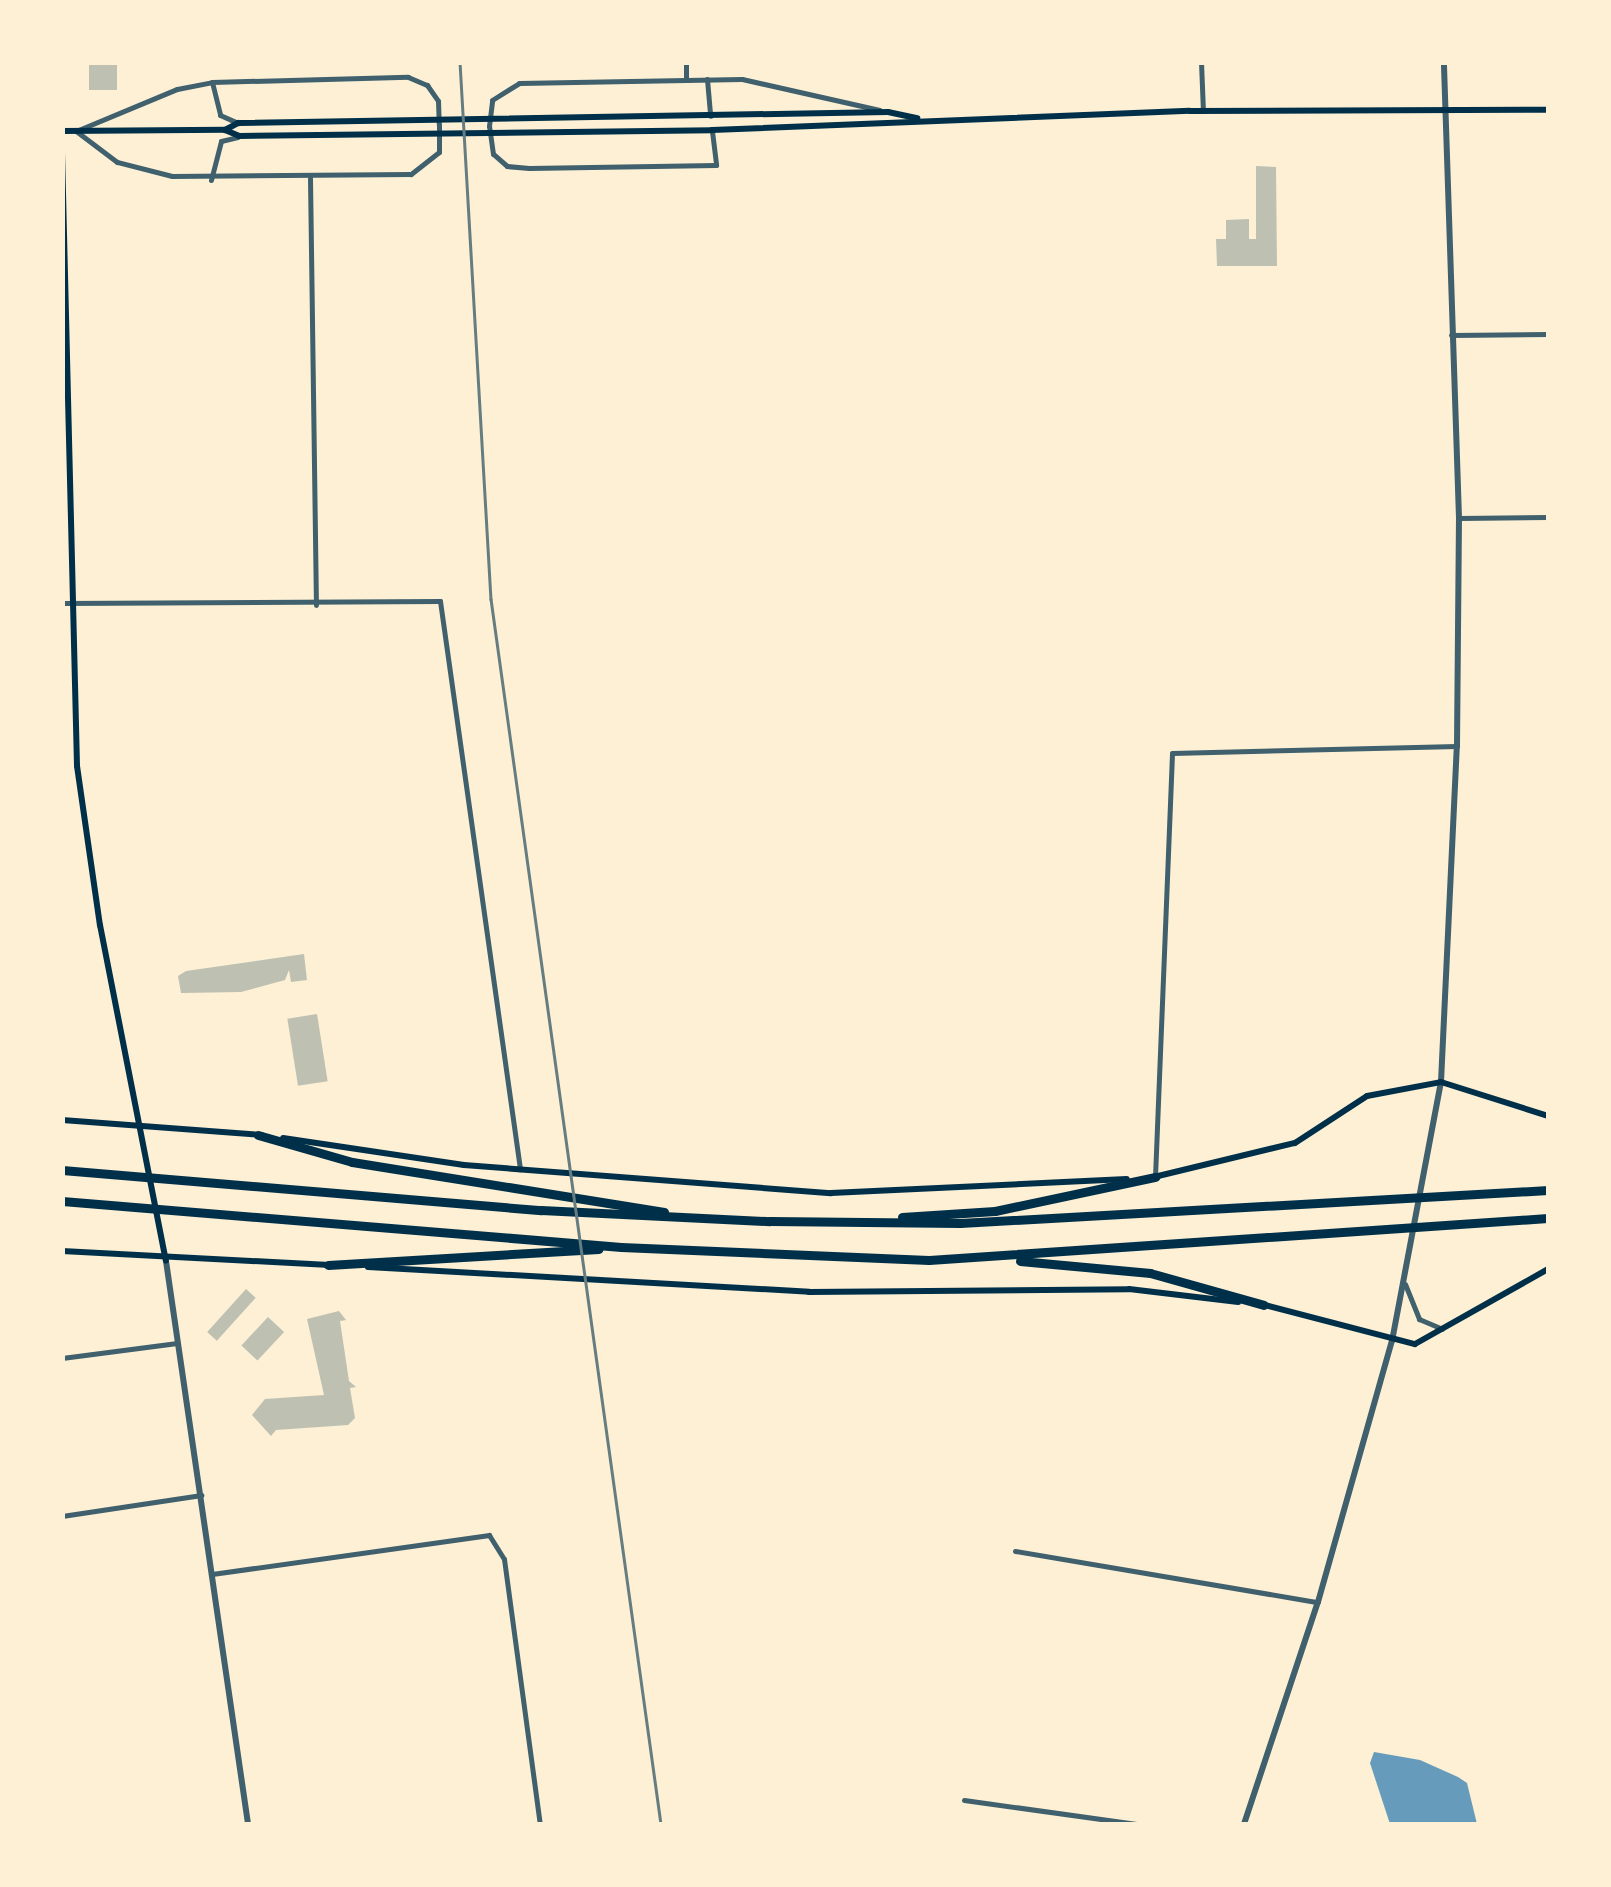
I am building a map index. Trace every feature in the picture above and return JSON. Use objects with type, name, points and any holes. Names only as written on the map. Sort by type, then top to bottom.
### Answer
[{"type":"highway","points":[[258,1135],[352,1162],[615,1209],[701,1219],[960,1223],[1548,1190]]},
{"type":"highway","points":[[62,1170],[541,1210],[615,1209]]},
{"type":"highway","points":[[830,1222],[995,1212],[1155,1177]]},
{"type":"highway","points":[[62,1201],[621,1248],[992,1258],[1150,1273],[1264,1305]]},
{"type":"highway","points":[[992,1258],[1548,1218]]},
{"type":"highway","points":[[328,1265],[621,1248]]},
{"type":"main road","points":[[62,131],[225,130],[239,136],[890,128],[923,120],[1203,111],[1548,110]]},
{"type":"main road","points":[[225,130],[238,123],[888,112],[923,120]]},
{"type":"main road","points":[[62,152],[66,603],[79,785],[103,942],[142,1122],[166,1261]]},
{"type":"main road","points":[[62,1120],[142,1122],[520,1170],[831,1194],[1155,1177],[1295,1143],[1367,1096],[1441,1082],[1548,1116]]},
{"type":"main road","points":[[62,1251],[166,1261],[547,1274],[810,1292],[1129,1289],[1264,1305],[1415,1344],[1548,1270]]},
{"type":"street","points":[[686,62],[686,78]]},
{"type":"street","points":[[1201,62],[1203,111]]},
{"type":"street","points":[[1244,1824],[1318,1602],[1392,1341],[1441,1082],[1458,746],[1459,518],[1444,62]]},
{"type":"street","points":[[408,77],[427,86],[438,101],[439,152],[428,167],[411,174],[212,180],[117,162],[76,131],[176,88],[212,82],[408,77]]},
{"type":"street","points":[[712,130],[716,165],[507,166],[493,154],[492,100],[500,89],[520,83],[686,78],[776,84],[888,112]]},
{"type":"street","points":[[707,79],[710,116]]},
{"type":"street","points":[[212,82],[220,115],[238,123]]},
{"type":"street","points":[[212,180],[222,142],[239,136]]},
{"type":"street","points":[[310,177],[316,605]]},
{"type":"street","points":[[1451,335],[1548,334]]},
{"type":"street","points":[[1459,518],[1548,517]]},
{"type":"street","points":[[66,603],[316,605],[440,601],[520,1170]]},
{"type":"street","points":[[1155,1177],[1172,752],[1458,746]]},
{"type":"street","points":[[166,1261],[248,1824]]},
{"type":"street","points":[[1404,1282],[1419,1319],[1445,1330]]},
{"type":"street","points":[[62,1358],[177,1343]]},
{"type":"street","points":[[62,1516],[201,1496]]},
{"type":"street","points":[[209,1574],[489,1535],[504,1560],[540,1824]]},
{"type":"street","points":[[1015,1551],[1318,1602]]},
{"type":"street","points":[[964,1800],[1138,1824]]},
{"type":"water","points":[[1374,1752],[1420,1760],[1467,1783],[1477,1824],[1390,1824],[1370,1763]]},
{"type":"building","points":[[89,62],[117,62],[117,90],[89,90]]},
{"type":"building","points":[[1256,166],[1276,167],[1277,266],[1217,266],[1216,239],[1226,239],[1226,220],[1249,219],[1249,239],[1256,239]]},
{"type":"building","points":[[304,954],[307,980],[291,982],[289,970],[285,980],[241,992],[181,993],[178,976],[186,971]]},
{"type":"building","points":[[317,1014],[328,1081],[298,1086],[287,1019]]},
{"type":"building","points":[[246,1289],[256,1298],[217,1341],[207,1332]]},
{"type":"building","points":[[339,1311],[346,1320],[340,1321],[349,1381],[356,1387],[350,1388],[355,1418],[348,1425],[276,1430],[271,1436],[252,1415],[265,1399],[324,1395],[307,1319]]},
{"type":"building","points":[[268,1317],[284,1332],[257,1361],[241,1346]]},
{"type":"railway","points":[[460,62],[491,599],[661,1824]]}]
